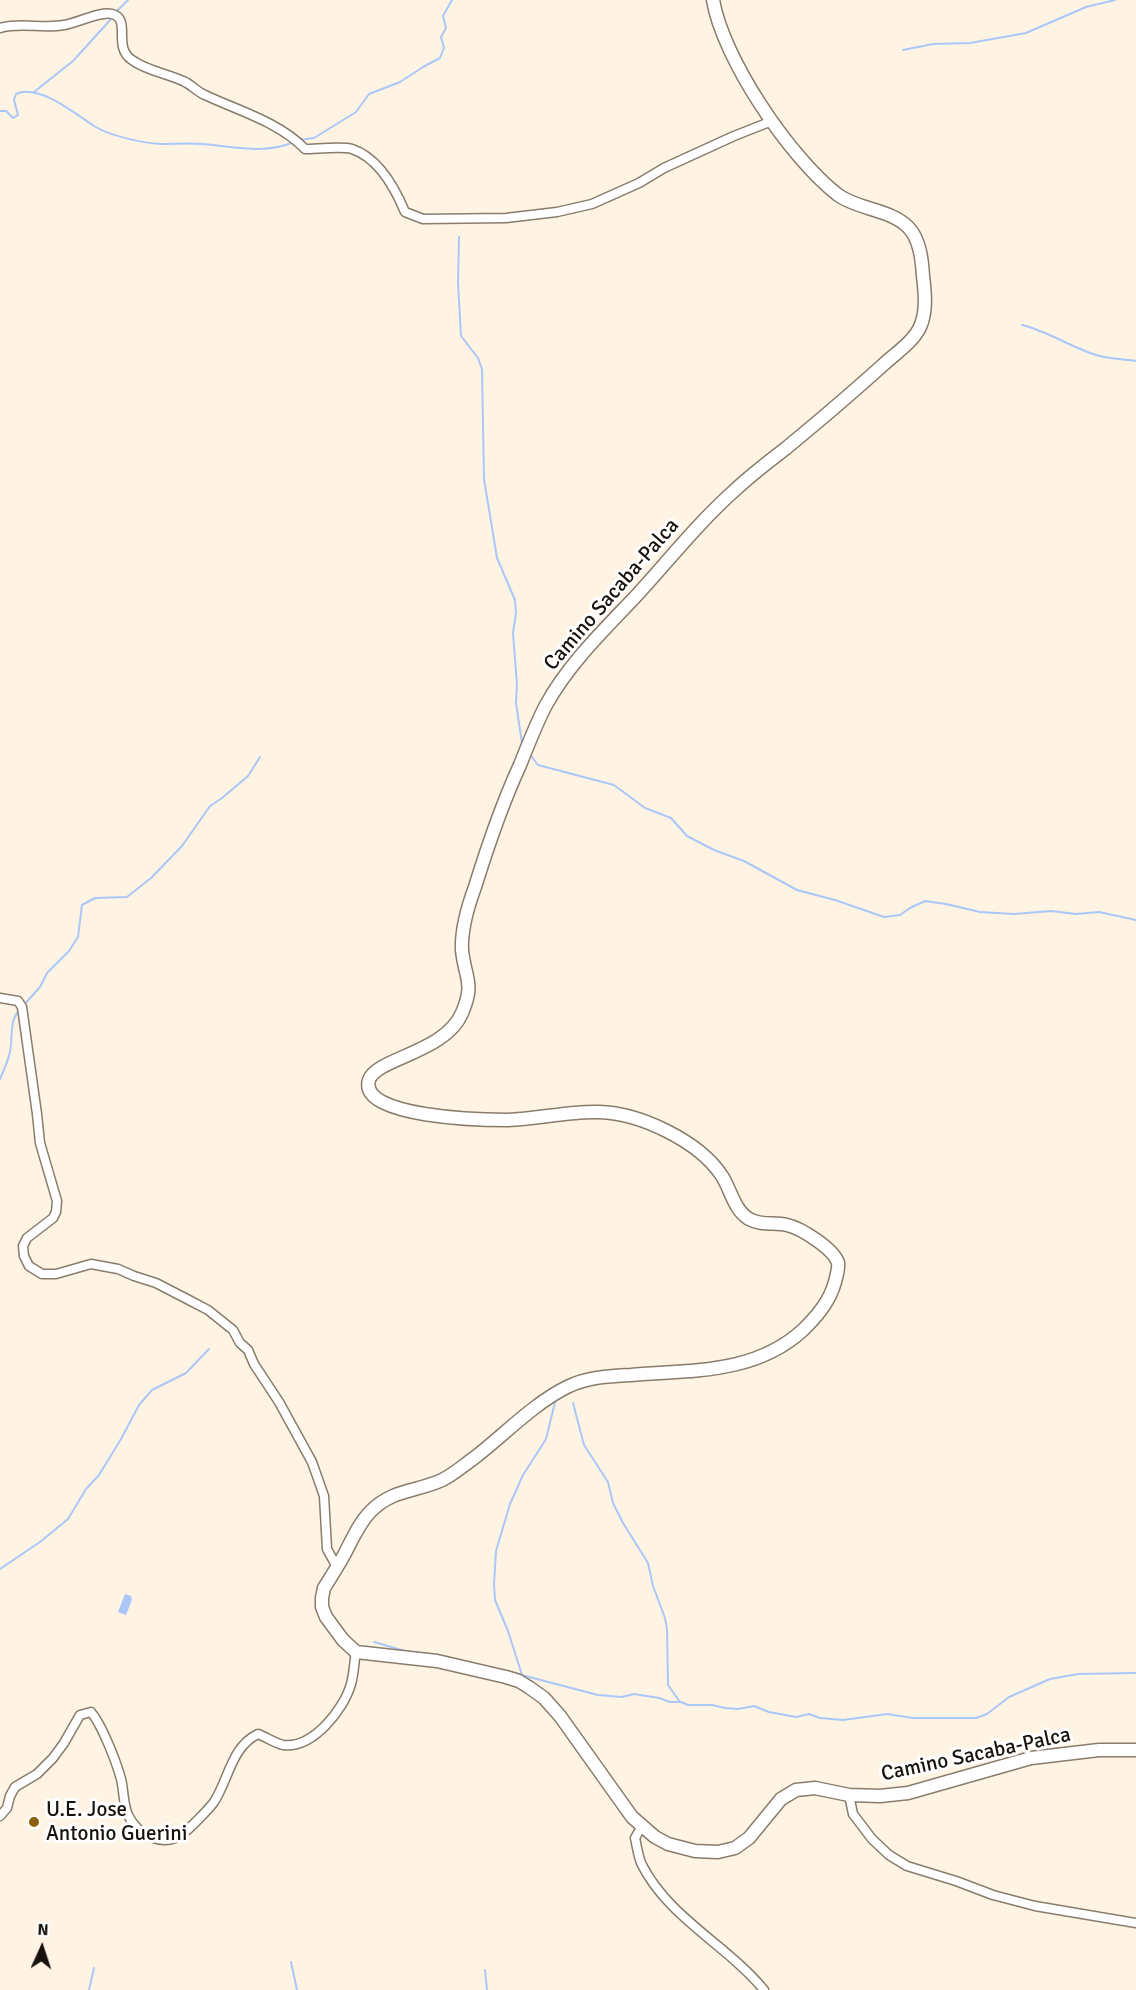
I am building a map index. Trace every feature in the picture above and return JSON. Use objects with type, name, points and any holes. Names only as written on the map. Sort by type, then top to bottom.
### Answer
[{"type":"street","name":"Camino Sacaba-Palca","points":[[713,0],[716,14],[753,94],[799,155],[837,194],[851,203],[893,217],[912,230],[918,245],[924,286],[924,310],[919,331],[862,385],[738,487],[705,518],[593,641],[568,672],[549,700],[535,728],[502,805],[473,891],[463,929],[462,948],[470,987],[458,1023],[439,1040],[377,1070],[369,1081],[369,1088],[373,1096],[381,1102],[421,1114],[505,1120],[589,1111],[609,1112],[650,1124],[673,1134],[704,1155],[718,1169],[740,1211],[747,1217],[756,1222],[792,1226],[804,1232],[827,1249],[839,1266],[826,1304],[809,1324],[785,1346],[758,1359],[723,1367],[589,1379],[565,1388],[441,1480],[398,1492],[375,1507],[363,1521],[324,1588],[321,1598],[322,1607],[334,1629],[356,1652],[437,1661],[506,1677],[530,1688],[544,1698],[560,1716],[632,1817],[655,1837],[668,1844],[695,1851],[718,1852],[735,1848],[748,1838],[781,1799],[796,1790],[815,1788],[849,1795],[908,1794],[1020,1761],[1063,1753],[1136,1750]]},
{"type":"street","points":[[0,28],[66,25],[102,14],[112,14],[122,22],[122,47],[124,54],[132,61],[185,81],[204,95],[273,125],[305,149],[351,149],[367,158],[393,184],[405,212],[423,219],[506,218],[557,212],[592,204],[734,136],[772,121]]},
{"type":"street","points":[[0,998],[18,1001],[22,1007],[38,1114],[40,1143],[57,1201],[56,1212],[52,1218],[27,1238],[23,1246],[24,1257],[29,1266],[42,1274],[56,1274],[91,1264],[118,1269],[156,1283],[208,1310],[233,1330],[279,1401],[312,1462],[324,1496],[327,1549],[337,1567]]},
{"type":"street","points":[[0,1816],[7,1808],[15,1788],[37,1774],[64,1743],[80,1715],[91,1712],[98,1720],[120,1778],[127,1813],[132,1822],[147,1837],[171,1840],[184,1833],[213,1802],[232,1760],[250,1737],[258,1734],[284,1744],[298,1744],[325,1727],[334,1717],[351,1685],[356,1652]]},
{"type":"street","points":[[849,1795],[853,1815],[872,1839],[889,1855],[907,1866],[993,1895],[1035,1906],[1136,1923]]},
{"type":"street","points":[[642,1826],[635,1838],[641,1864],[664,1896],[692,1925],[764,1990]]},
{"type":"water","points":[[125,1594],[131,1596],[132,1600],[126,1615],[118,1612]]},
{"type":"waterway","points":[[115,13],[128,0]]},
{"type":"waterway","points":[[299,140],[314,138],[356,112],[369,94],[400,82],[440,58],[444,48],[441,37],[446,28],[443,16],[452,0]]},
{"type":"waterway","points":[[903,50],[933,44],[970,43],[1026,33],[1086,7],[1115,0]]},
{"type":"waterway","points":[[34,92],[73,61],[112,18]]},
{"type":"waterway","points":[[0,111],[6,111],[13,118],[18,115],[14,100],[16,94],[35,93],[57,101],[101,130],[136,141],[260,149],[294,142]]},
{"type":"waterway","points":[[459,237],[458,283],[461,336],[478,358],[482,369],[484,479],[497,558],[515,600],[513,633],[516,703],[522,743]]},
{"type":"waterway","points":[[1022,325],[1093,354],[1136,361]]},
{"type":"waterway","points":[[529,753],[538,765],[614,785],[645,808],[671,818],[687,836],[714,850],[744,861],[797,890],[884,917],[900,915],[925,901],[980,912],[1014,914],[1051,911],[1076,914],[1099,912],[1136,920]]},
{"type":"waterway","points":[[23,1006],[40,987],[47,973],[69,951],[78,937],[82,905],[95,898],[127,897],[151,878],[182,846],[210,806],[248,776],[260,757]]},
{"type":"waterway","points":[[0,1079],[6,1066],[13,1025],[19,1010]]},
{"type":"waterway","points":[[0,1569],[40,1542],[68,1519],[86,1489],[99,1475],[139,1405],[152,1390],[186,1373],[209,1349]]},
{"type":"waterway","points":[[522,1675],[495,1600],[496,1551],[510,1504],[523,1475],[546,1439],[555,1402]]},
{"type":"waterway","points":[[573,1403],[584,1445],[608,1482],[613,1503],[648,1563],[667,1629],[668,1685],[680,1702]]},
{"type":"waterway","points":[[374,1642],[405,1651],[435,1655]]},
{"type":"waterway","points":[[444,1656],[462,1661]]},
{"type":"waterway","points":[[514,1673],[598,1695],[622,1697],[634,1694],[688,1705],[712,1705],[738,1709],[754,1706],[769,1712],[796,1717],[809,1714],[820,1718],[843,1720],[887,1714],[913,1718],[976,1718],[987,1714],[1009,1697],[1050,1679],[1078,1674],[1136,1673]]},
{"type":"waterway","points":[[291,1962],[297,1990]]},
{"type":"waterway","points":[[89,1990],[94,1968]]},
{"type":"waterway","points":[[485,1970],[487,1990]]},
{"type":"place","name":"U.E. Jose Antonio Guerini","points":[[34,1822]]}]
